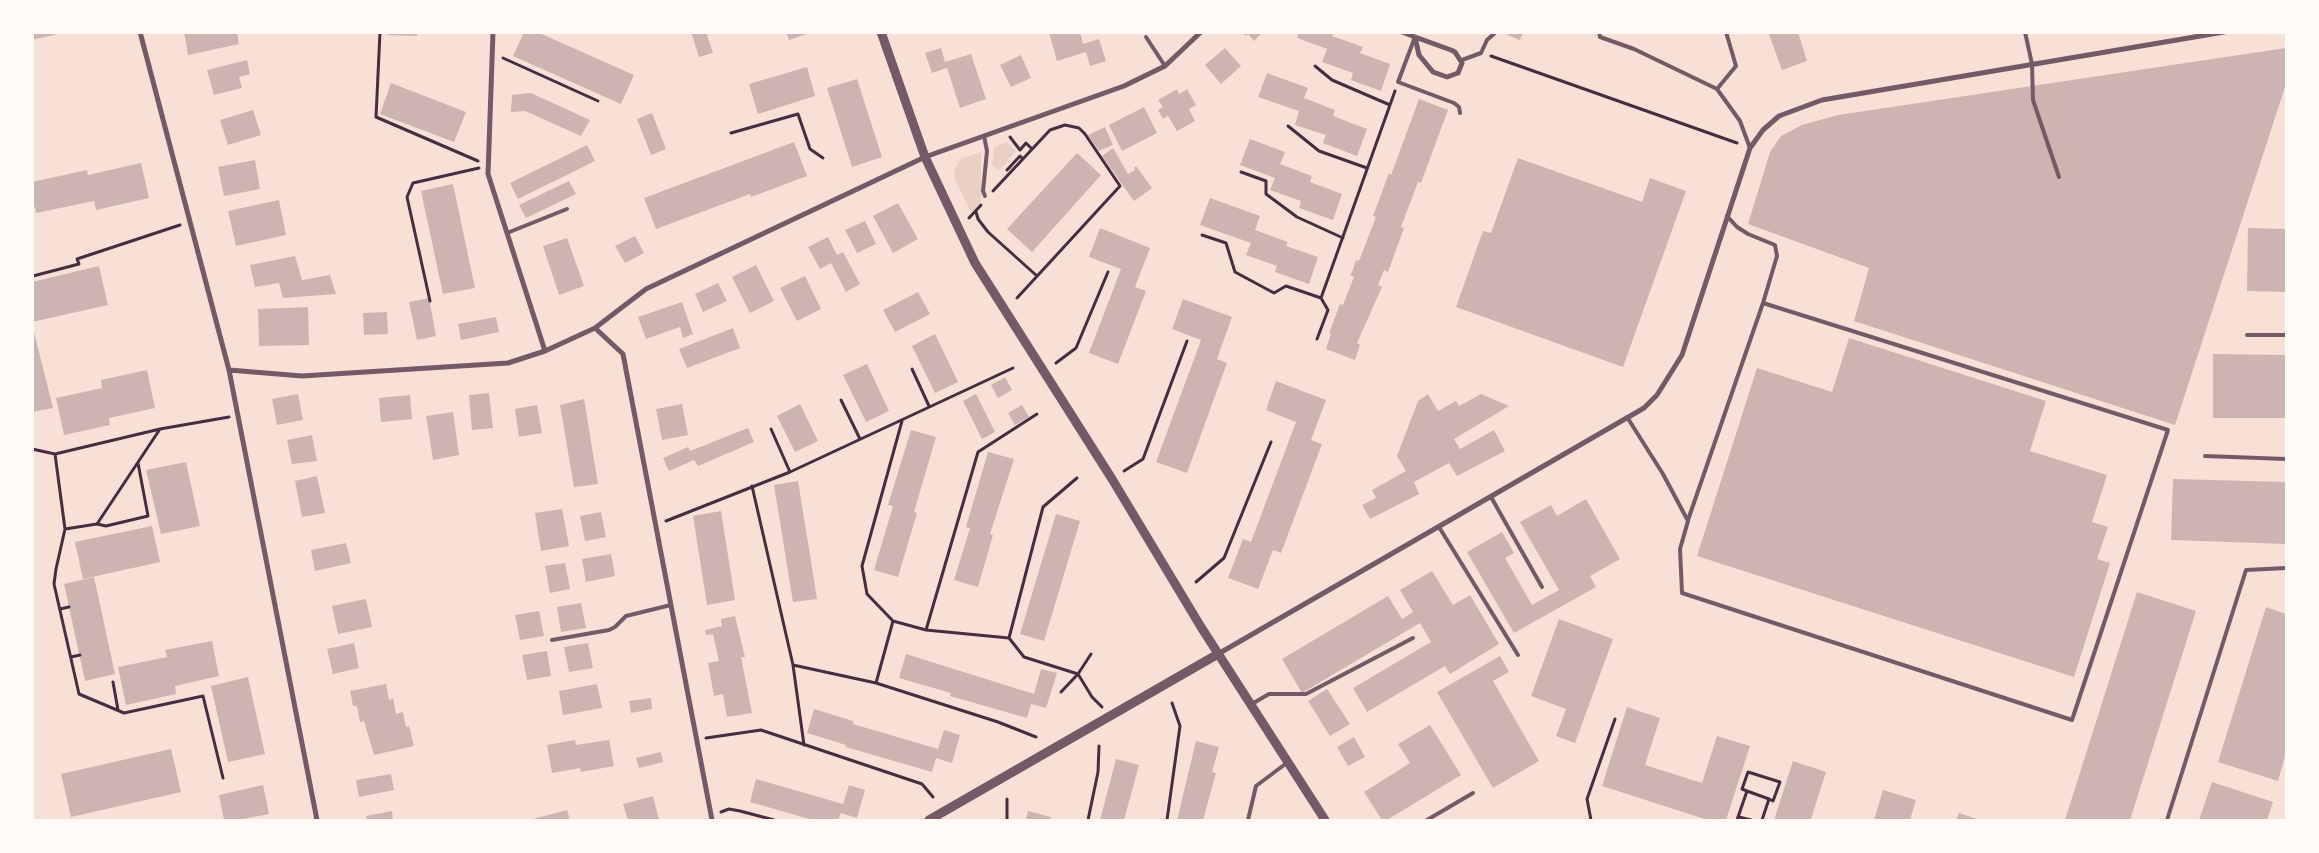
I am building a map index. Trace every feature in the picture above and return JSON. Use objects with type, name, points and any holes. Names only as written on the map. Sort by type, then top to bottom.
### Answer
[{"type":"street","points":[[140,32],[230,370],[317,820]]},
{"type":"street","points":[[493,32],[488,174],[545,351]]},
{"type":"street","points":[[881,32],[925,157],[975,263],[1112,479],[1250,705],[1325,820]]},
{"type":"street","points":[[230,370],[302,376],[508,363],[545,351],[595,328],[646,289],[925,157],[1124,86],[1165,66],[1201,32]]},
{"type":"street","points":[[1402,32],[1451,50],[1462,60],[1460,70],[1454,76],[1437,75],[1424,64],[1415,37]]},
{"type":"street","points":[[929,820],[1644,408],[1658,395],[1682,355],[1750,148],[1763,130],[1779,116],[1822,100],[2224,32]]},
{"type":"street","points":[[595,328],[623,354],[712,820]]},
{"type":"lane","points":[[1462,60],[1481,53],[1487,40],[1496,32]]},
{"type":"lane","points":[[1599,32],[1600,37],[1634,49],[1717,89],[1740,121],[1750,148]]},
{"type":"lane","points":[[1717,89],[1736,66],[1726,32]]},
{"type":"lane","points":[[1862,32],[1878,32]]},
{"type":"lane","points":[[2025,32],[2032,64],[2033,100],[2059,177]]},
{"type":"lane","points":[[1146,37],[1165,66]]},
{"type":"lane","points":[[1415,37],[1398,82],[1454,103],[1459,108],[1460,114]]},
{"type":"lane","points":[[984,136],[987,151],[983,191],[985,198]]},
{"type":"lane","points":[[507,233],[566,209]]},
{"type":"lane","points":[[1727,216],[1737,227],[1748,234],[1775,246],[1777,256],[1680,549],[1682,593],[2072,720],[2168,430],[1763,303]]},
{"type":"lane","points":[[2247,335],[2286,335]]},
{"type":"lane","points":[[1628,418],[1672,490],[1688,521]]},
{"type":"lane","points":[[2205,456],[2286,459]]},
{"type":"lane","points":[[1491,497],[1542,586]]},
{"type":"lane","points":[[1439,527],[1518,655]]},
{"type":"lane","points":[[2167,820],[2246,570],[2286,568]]},
{"type":"lane","points":[[552,640],[609,630],[626,616],[671,605]]},
{"type":"lane","points":[[1250,705],[1269,694],[1306,694],[1413,638]]},
{"type":"lane","points":[[1248,820],[1256,786],[1288,762]]},
{"type":"lane","points":[[1427,820],[1473,793]]},
{"type":"path","points":[[380,32],[376,117],[489,165]]},
{"type":"path","points":[[1481,53],[1750,148]]},
{"type":"path","points":[[492,54],[598,101]]},
{"type":"path","points":[[1315,66],[1332,80],[1390,105]]},
{"type":"path","points":[[1321,298],[1398,82]]},
{"type":"path","points":[[731,133],[798,114],[810,149],[823,158]]},
{"type":"path","points":[[990,194],[1055,127],[1065,125],[1079,128],[1120,186],[1017,298]]},
{"type":"path","points":[[1288,126],[1319,151],[1368,168]]},
{"type":"path","points":[[1007,128],[1011,141],[1020,150],[1026,143],[1032,149]]},
{"type":"path","points":[[1007,170],[1020,156],[1023,159]]},
{"type":"path","points":[[430,301],[407,197],[413,183],[489,165]]},
{"type":"path","points":[[1241,172],[1266,181],[1266,194],[1297,217],[1343,238]]},
{"type":"path","points":[[969,218],[976,212],[985,198]]},
{"type":"path","points":[[976,212],[978,219],[988,232],[1037,276]]},
{"type":"path","points":[[33,276],[79,264],[77,259],[190,222]]},
{"type":"path","points":[[1202,235],[1226,243],[1235,272],[1274,293],[1286,286],[1321,298],[1328,310],[1317,339]]},
{"type":"path","points":[[1056,363],[1076,348],[1108,272]]},
{"type":"path","points":[[1124,471],[1143,459],[1187,341]]},
{"type":"path","points":[[656,526],[790,472],[1013,368]]},
{"type":"path","points":[[912,369],[929,406]]},
{"type":"path","points":[[841,400],[860,439]]},
{"type":"path","points":[[926,630],[978,452],[1038,414]]},
{"type":"path","points":[[32,449],[55,454],[160,429],[238,415]]},
{"type":"path","points":[[902,421],[862,566],[867,594],[893,621],[926,630],[1009,638],[1024,657],[1078,674],[1097,702]]},
{"type":"path","points":[[97,524],[160,429]]},
{"type":"path","points":[[771,429],[790,472]]},
{"type":"path","points":[[1196,582],[1224,558],[1272,442]]},
{"type":"path","points":[[55,454],[65,529],[54,584],[80,694],[124,713],[203,696],[223,778]]},
{"type":"path","points":[[65,529],[97,524],[106,526],[148,516],[138,464]]},
{"type":"path","points":[[1009,638],[1044,507],[1077,478]]},
{"type":"path","points":[[752,486],[793,665],[804,745]]},
{"type":"path","points":[[60,609],[70,607]]},
{"type":"path","points":[[876,683],[893,621]]},
{"type":"path","points":[[1061,692],[1078,674],[1091,654]]},
{"type":"path","points":[[71,657],[80,655]]},
{"type":"path","points":[[793,665],[876,683],[998,722],[1036,737]]},
{"type":"path","points":[[113,682],[118,710]]},
{"type":"path","points":[[1167,820],[1180,726],[1172,703]]},
{"type":"path","points":[[1591,820],[1587,799],[1615,719]]},
{"type":"path","points":[[697,739],[761,730],[922,784],[933,797]]},
{"type":"path","points":[[1088,820],[1098,772],[1099,746]]},
{"type":"path","points":[[1748,772],[1780,782],[1773,801],[1748,791],[1742,789],[1748,772]]},
{"type":"path","points":[[1748,791],[1738,819],[1751,820]]},
{"type":"path","points":[[1007,798],[1007,820]]},
{"type":"path","points":[[1762,820],[1769,799]]},
{"type":"path","points":[[729,810],[774,820]]},
{"type":"shaded area","points":[[1007,142],[1016,151],[999,171],[992,165],[994,147]]},
{"type":"shaded area","points":[[981,152],[981,202],[971,212],[955,180],[954,171],[961,159]]},
{"type":"building","points":[[32,32],[57,32],[58,34],[32,40]]},
{"type":"building","points":[[184,32],[237,32],[239,44],[188,55]]},
{"type":"building","points":[[388,32],[417,32],[417,36],[387,35]]},
{"type":"building","points":[[524,32],[537,32],[634,75],[621,104],[513,56]]},
{"type":"building","points":[[691,32],[706,32],[713,53],[699,57]]},
{"type":"building","points":[[786,32],[810,32],[810,33],[789,40]]},
{"type":"building","points":[[1049,32],[1080,32],[1083,44],[1099,39],[1106,61],[1090,66],[1086,52],[1057,61]]},
{"type":"building","points":[[1242,32],[1263,32],[1254,41],[1248,34],[1246,36]]},
{"type":"building","points":[[1299,32],[1333,32],[1332,36],[1363,47],[1360,53],[1390,64],[1381,91],[1351,80],[1353,73],[1322,62],[1327,49],[1297,38]]},
{"type":"building","points":[[1508,32],[1523,32],[1520,40],[1507,35]]},
{"type":"building","points":[[1768,32],[1798,32],[1807,61],[1782,70]]},
{"type":"building","points":[[941,48],[945,62],[971,54],[986,99],[960,108],[947,68],[932,73],[925,53]]},
{"type":"building","points":[[1225,48],[1241,66],[1221,84],[1205,65]]},
{"type":"building","points":[[2286,48],[2286,84],[2175,425],[1854,321],[1869,268],[1748,224],[1770,152],[1781,136],[1802,125],[1838,115]]},
{"type":"building","points":[[1021,55],[1031,78],[1011,87],[1000,65]]},
{"type":"building","points":[[247,60],[250,74],[239,77],[242,88],[214,95],[207,70]]},
{"type":"building","points":[[807,67],[815,96],[758,114],[749,84]]},
{"type":"building","points":[[1267,73],[1308,88],[1304,98],[1335,110],[1333,116],[1367,129],[1357,156],[1323,143],[1326,135],[1295,125],[1299,111],[1258,97]]},
{"type":"building","points":[[857,79],[882,157],[852,167],[827,88]]},
{"type":"building","points":[[391,83],[466,112],[454,142],[380,114]]},
{"type":"building","points":[[1177,89],[1179,94],[1187,89],[1196,105],[1189,109],[1195,121],[1177,131],[1168,116],[1163,119],[1158,110],[1163,107],[1158,100]]},
{"type":"building","points":[[531,93],[590,120],[581,136],[525,111],[511,112],[512,95]]},
{"type":"building","points":[[1419,99],[1448,110],[1421,183],[1418,182],[1401,227],[1404,228],[1388,272],[1384,270],[1378,285],[1382,287],[1357,343],[1360,345],[1355,360],[1326,349],[1331,334],[1329,333],[1340,304],[1343,305],[1354,277],[1350,275],[1356,260],[1359,261],[1376,217],[1373,216],[1389,173],[1391,175]]},
{"type":"building","points":[[1144,107],[1157,133],[1122,151],[1109,125]]},
{"type":"building","points":[[253,110],[261,135],[228,145],[220,120]]},
{"type":"building","points":[[652,113],[666,149],[651,155],[637,119]]},
{"type":"building","points":[[1105,127],[1113,145],[1099,151],[1088,135]]},
{"type":"building","points":[[1250,139],[1285,152],[1280,164],[1312,176],[1310,182],[1342,194],[1333,220],[1299,208],[1301,201],[1270,190],[1275,178],[1240,165]]},
{"type":"building","points":[[794,142],[807,176],[751,197],[750,194],[656,229],[644,198]]},
{"type":"building","points":[[587,145],[595,161],[518,199],[510,183]]},
{"type":"building","points":[[1113,148],[1128,174],[1135,170],[1136,166],[1152,188],[1134,201],[1102,156]]},
{"type":"building","points":[[1077,153],[1101,175],[1032,252],[1007,229]]},
{"type":"building","points":[[1518,158],[1642,202],[1650,178],[1686,191],[1623,367],[1456,307],[1483,231],[1491,233]]},
{"type":"building","points":[[255,160],[260,189],[224,196],[218,167]]},
{"type":"building","points":[[141,163],[149,198],[96,210],[94,201],[36,213],[35,207],[32,207],[32,182],[87,170],[88,175]]},
{"type":"building","points":[[569,181],[576,194],[526,218],[519,205]]},
{"type":"building","points":[[453,184],[475,288],[443,294],[421,191]]},
{"type":"building","points":[[1210,198],[1260,216],[1255,230],[1288,242],[1286,246],[1318,257],[1309,284],[1275,272],[1277,266],[1246,255],[1251,243],[1200,225]]},
{"type":"building","points":[[279,200],[286,235],[236,246],[228,211]]},
{"type":"building","points":[[898,203],[918,239],[893,253],[873,216]]},
{"type":"building","points":[[865,221],[876,244],[857,253],[845,230]]},
{"type":"building","points":[[1100,228],[1150,248],[1135,287],[1146,291],[1118,364],[1089,353],[1121,269],[1089,257]]},
{"type":"building","points":[[2248,228],[2286,229],[2286,292],[2247,291]]},
{"type":"building","points":[[635,236],[644,253],[625,263],[615,246]]},
{"type":"building","points":[[828,237],[837,255],[843,252],[860,284],[846,292],[831,263],[820,269],[808,247]]},
{"type":"building","points":[[567,238],[584,286],[559,295],[543,246]]},
{"type":"building","points":[[295,256],[302,280],[330,275],[336,294],[283,298],[279,283],[255,287],[250,265]]},
{"type":"building","points":[[756,265],[774,301],[750,313],[732,277]]},
{"type":"building","points":[[99,266],[108,305],[32,322],[32,282]]},
{"type":"building","points":[[805,276],[821,309],[797,321],[780,288]]},
{"type":"building","points":[[718,283],[727,301],[703,312],[695,294]]},
{"type":"building","points":[[918,292],[930,314],[895,332],[883,310]]},
{"type":"building","points":[[429,298],[436,336],[417,340],[409,302]]},
{"type":"building","points":[[1183,299],[1232,317],[1217,359],[1227,363],[1187,473],[1156,462],[1201,340],[1172,329]]},
{"type":"building","points":[[682,302],[693,334],[683,338],[680,327],[646,339],[638,317]]},
{"type":"building","points":[[308,307],[309,345],[259,346],[258,309]]},
{"type":"building","points":[[387,312],[388,334],[364,335],[363,313]]},
{"type":"building","points":[[496,317],[499,332],[461,340],[458,324]]},
{"type":"building","points":[[32,324],[53,408],[32,412]]},
{"type":"building","points":[[733,328],[740,348],[687,368],[679,349]]},
{"type":"building","points":[[935,334],[958,382],[935,393],[912,346]]},
{"type":"building","points":[[1849,338],[2046,401],[2030,451],[2107,475],[2092,522],[2108,527],[2097,559],[2110,563],[2074,677],[1697,556],[1757,368],[1832,392]]},
{"type":"building","points":[[2213,354],[2286,355],[2286,418],[2213,418]]},
{"type":"building","points":[[867,364],[889,411],[866,422],[843,375]]},
{"type":"building","points":[[147,370],[155,408],[109,418],[110,425],[64,435],[56,398],[102,388],[101,380]]},
{"type":"building","points":[[1005,377],[1012,390],[998,398],[991,385]]},
{"type":"building","points":[[1276,381],[1326,400],[1311,440],[1322,444],[1281,553],[1273,550],[1258,589],[1228,578],[1243,539],[1251,542],[1296,422],[1266,410]]},
{"type":"building","points":[[489,393],[493,428],[472,430],[469,395]]},
{"type":"building","points":[[298,394],[303,420],[277,425],[272,399]]},
{"type":"building","points":[[976,394],[995,432],[982,439],[963,401]]},
{"type":"building","points":[[1428,394],[1438,411],[1456,401],[1459,406],[1481,394],[1509,406],[1454,439],[1460,449],[1494,430],[1505,451],[1457,476],[1449,463],[1414,482],[1419,494],[1370,519],[1362,505],[1376,498],[1372,490],[1406,471],[1397,456],[1418,401]]},
{"type":"building","points":[[410,395],[412,419],[381,422],[379,398]]},
{"type":"building","points":[[584,399],[598,484],[574,487],[560,405]]},
{"type":"building","points":[[682,404],[688,435],[662,440],[656,409]]},
{"type":"building","points":[[800,404],[818,441],[795,452],[777,416]]},
{"type":"building","points":[[537,405],[542,433],[519,437],[515,409]]},
{"type":"building","points":[[1022,405],[1029,417],[1015,425],[1008,413]]},
{"type":"building","points":[[453,412],[459,455],[433,460],[426,416]]},
{"type":"building","points":[[748,428],[754,442],[698,466],[694,460],[669,471],[663,458],[688,447],[690,451]]},
{"type":"building","points":[[911,430],[936,437],[914,512],[917,513],[898,577],[874,570],[893,506],[888,505]]},
{"type":"building","points":[[312,435],[317,461],[292,464],[287,440]]},
{"type":"building","points":[[988,452],[1014,459],[990,534],[993,535],[978,587],[954,580],[970,528],[966,527]]},
{"type":"building","points":[[186,462],[200,526],[161,534],[146,470]]},
{"type":"building","points":[[317,476],[325,513],[302,517],[295,481]]},
{"type":"building","points":[[2173,479],[2286,482],[2286,544],[2171,540]]},
{"type":"building","points":[[798,481],[817,599],[793,602],[774,485]]},
{"type":"building","points":[[1586,499],[1620,559],[1590,576],[1596,587],[1514,633],[1467,552],[1502,532],[1514,553],[1505,558],[1532,605],[1559,590],[1520,522],[1551,505],[1557,516]]},
{"type":"building","points":[[562,509],[569,546],[541,551],[535,513]]},
{"type":"building","points":[[721,511],[735,600],[707,605],[693,516]]},
{"type":"building","points":[[601,512],[606,537],[585,541],[580,516]]},
{"type":"building","points":[[1056,514],[1080,521],[1044,641],[1020,634]]},
{"type":"building","points":[[152,526],[160,562],[83,579],[75,542]]},
{"type":"building","points":[[346,543],[351,563],[315,571],[311,550]]},
{"type":"building","points":[[611,554],[615,576],[586,582],[582,559]]},
{"type":"building","points":[[565,563],[570,589],[550,593],[545,566]]},
{"type":"building","points":[[1432,571],[1453,605],[1470,595],[1499,644],[1450,674],[1445,666],[1367,712],[1353,688],[1431,642],[1420,623],[1302,693],[1282,659],[1388,596],[1402,619],[1413,612],[1400,590]]},
{"type":"building","points":[[94,577],[115,674],[85,681],[64,584]]},
{"type":"building","points":[[2137,592],[2196,611],[2130,820],[2065,820]]},
{"type":"building","points":[[366,599],[372,627],[338,634],[332,606]]},
{"type":"building","points":[[581,603],[586,628],[561,632],[557,607]]},
{"type":"building","points":[[2266,607],[2286,614],[2286,753],[2278,781],[2218,762]]},
{"type":"building","points":[[539,611],[544,636],[520,640],[515,615]]},
{"type":"building","points":[[735,616],[745,657],[741,657],[752,713],[727,717],[723,694],[714,696],[708,663],[719,661],[713,634],[706,635],[705,630],[722,626],[721,619]]},
{"type":"building","points":[[1559,619],[1613,639],[1575,743],[1556,736],[1566,709],[1531,696]]},
{"type":"building","points":[[212,641],[219,676],[175,686],[176,694],[126,705],[118,667],[167,657],[165,650]]},
{"type":"building","points":[[354,643],[359,668],[333,674],[327,649]]},
{"type":"building","points":[[588,643],[593,668],[569,672],[564,647]]},
{"type":"building","points":[[547,651],[551,676],[527,680],[522,655]]},
{"type":"building","points":[[906,654],[1034,694],[1041,669],[1057,673],[1046,708],[1031,704],[1027,718],[950,696],[951,693],[899,678]]},
{"type":"building","points":[[1500,656],[1509,672],[1493,681],[1539,761],[1493,788],[1437,692]]},
{"type":"building","points":[[248,677],[265,754],[228,762],[211,686]]},
{"type":"building","points":[[386,684],[389,700],[393,698],[396,714],[403,712],[406,727],[409,726],[414,746],[374,755],[364,721],[360,722],[357,706],[353,706],[350,691]]},
{"type":"building","points":[[597,684],[602,708],[563,715],[559,691]]},
{"type":"building","points":[[1327,689],[1350,724],[1330,736],[1308,701]]},
{"type":"building","points":[[651,698],[652,709],[631,713],[629,701]]},
{"type":"building","points":[[1627,707],[1660,718],[1645,765],[1702,783],[1717,736],[1750,746],[1726,820],[1708,820],[1602,786]]},
{"type":"building","points":[[814,709],[853,721],[853,724],[938,749],[944,730],[960,735],[952,763],[936,758],[932,772],[846,747],[846,745],[807,733]]},
{"type":"building","points":[[1430,725],[1461,775],[1387,820],[1382,820],[1364,792],[1410,763],[1398,744]]},
{"type":"building","points":[[1354,737],[1365,757],[1348,766],[1337,747]]},
{"type":"building","points":[[575,740],[576,745],[609,740],[614,766],[581,772],[580,768],[552,773],[547,745]]},
{"type":"building","points":[[1196,741],[1219,747],[1212,772],[1216,773],[1203,820],[1177,820]]},
{"type":"building","points":[[171,749],[181,792],[71,817],[61,774]]},
{"type":"building","points":[[661,752],[663,762],[639,768],[636,758]]},
{"type":"building","points":[[1116,759],[1139,765],[1124,820],[1100,820]]},
{"type":"building","points":[[1793,761],[1826,772],[1811,819],[1815,820],[1774,820]]},
{"type":"building","points":[[391,774],[394,790],[359,797],[356,780]]},
{"type":"building","points":[[756,779],[843,804],[849,785],[865,790],[857,818],[841,813],[838,820],[813,820],[750,802]]},
{"type":"building","points":[[2212,782],[2273,802],[2267,820],[2199,820]]},
{"type":"building","points":[[263,785],[269,814],[238,820],[224,820],[219,795]]},
{"type":"building","points":[[1883,790],[1916,800],[1910,820],[1874,820]]},
{"type":"building","points":[[653,796],[659,820],[628,820],[623,804]]},
{"type":"building","points":[[567,810],[570,820],[533,819]]},
{"type":"building","points":[[392,811],[393,820],[367,820],[366,816]]},
{"type":"building","points":[[1028,811],[1051,817],[1051,820],[1026,820]]},
{"type":"building","points":[[1959,813],[1980,820],[1956,820]]}]
